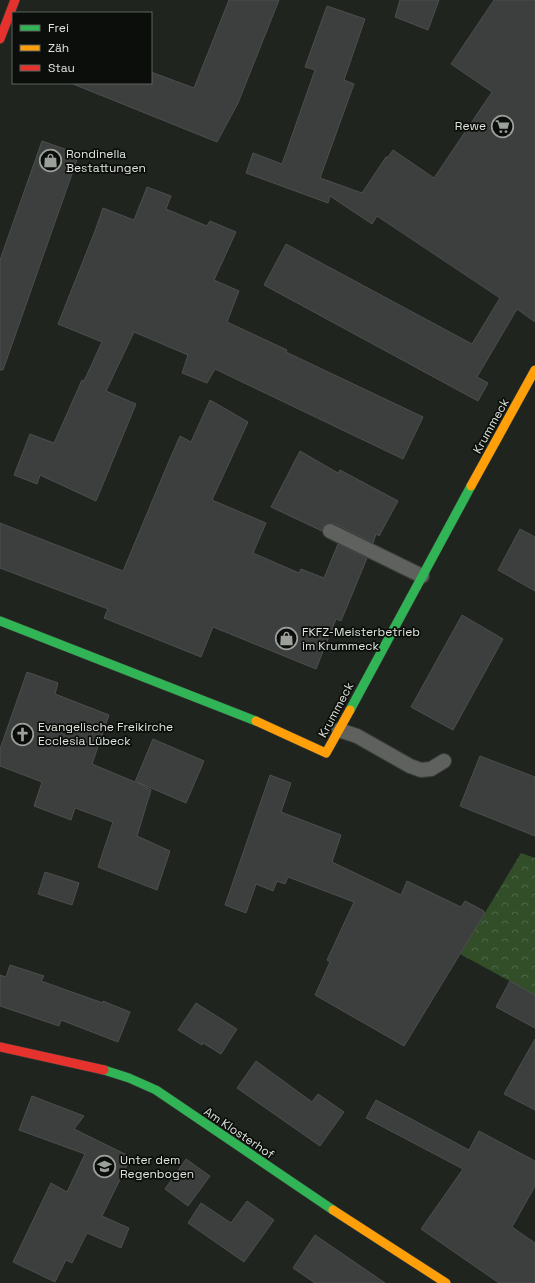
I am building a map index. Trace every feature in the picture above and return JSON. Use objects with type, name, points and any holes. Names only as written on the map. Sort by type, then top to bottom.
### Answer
[{"type":"street","points":[[0,39],[15,0]]},
{"type":"street","name":"Krummeck","points":[[0,621],[258,722],[326,753],[535,370]]},
{"type":"street","name":"Am Klosterhof","points":[[0,1047],[102,1069],[129,1078],[156,1090],[311,1196],[446,1283]]},
{"type":"lane","points":[[330,531],[422,576]]},
{"type":"lane","points":[[339,730],[357,736],[410,766],[421,770],[431,769],[444,761]]},
{"type":"green space","points":[[521,853],[535,858],[535,995],[460,954]]},
{"type":"building","points":[[229,0],[279,0],[238,103],[217,142],[73,84],[152,84],[152,72],[194,88]]},
{"type":"building","points":[[400,0],[439,0],[428,30],[395,17]]},
{"type":"building","points":[[494,0],[535,0],[535,322],[517,309],[477,377],[488,383],[478,401],[264,285],[286,244],[472,344],[500,298],[377,216],[372,224],[330,196],[328,203],[246,173],[253,153],[282,164],[315,70],[305,67],[327,6],[365,19],[344,80],[354,84],[320,178],[362,193],[386,157],[388,157],[393,150],[434,178],[492,92],[451,64]]},
{"type":"building","points":[[42,141],[79,154],[3,370],[0,370],[0,260]]},
{"type":"building","points":[[147,187],[171,196],[166,209],[207,226],[210,221],[236,232],[214,280],[239,291],[227,322],[287,350],[286,352],[423,417],[403,459],[215,369],[207,383],[182,373],[188,355],[134,332],[106,391],[136,404],[96,501],[40,475],[37,484],[14,475],[30,434],[54,443],[82,380],[84,381],[102,342],[58,324],[103,208],[134,220]]},
{"type":"building","points":[[210,400],[248,422],[212,500],[266,523],[253,553],[299,573],[301,569],[324,578],[338,544],[367,558],[341,621],[336,619],[316,669],[213,627],[201,657],[104,618],[108,609],[0,568],[0,523],[123,571],[180,436],[191,442]]},
{"type":"building","points":[[300,451],[338,473],[340,470],[398,501],[379,536],[376,534],[373,543],[333,523],[326,524],[322,531],[271,507]]},
{"type":"building","points":[[520,529],[535,537],[535,591],[498,570]]},
{"type":"building","points":[[462,615],[503,639],[453,730],[411,707]]},
{"type":"building","points":[[27,672],[58,683],[55,694],[109,715],[92,764],[135,782],[153,739],[204,761],[186,803],[137,782],[151,790],[137,836],[170,851],[157,890],[98,867],[113,822],[75,808],[71,820],[34,806],[42,782],[0,766],[0,749]]},
{"type":"building","points":[[480,756],[535,777],[535,836],[460,806]]},
{"type":"building","points":[[270,775],[291,783],[281,812],[341,835],[332,862],[401,895],[407,881],[461,907],[465,901],[484,911],[483,912],[485,913],[404,1046],[315,995],[330,962],[327,960],[354,902],[288,877],[285,884],[277,881],[273,891],[256,884],[246,913],[225,905]]},
{"type":"building","points":[[45,872],[79,883],[72,905],[38,894]]},
{"type":"building","points":[[10,965],[44,976],[41,981],[103,1003],[103,1001],[130,1012],[118,1042],[61,1020],[59,1026],[0,1006],[0,975],[6,977]]},
{"type":"building","points":[[510,981],[535,995],[535,1028],[496,1007]]},
{"type":"building","points":[[196,1003],[237,1029],[221,1054],[203,1043],[202,1045],[178,1030]]},
{"type":"building","points":[[535,1039],[535,1110],[504,1094]]},
{"type":"building","points":[[256,1061],[312,1102],[318,1094],[344,1112],[320,1146],[237,1088]]},
{"type":"building","points":[[32,1096],[84,1116],[74,1129],[131,1157],[102,1216],[129,1228],[121,1248],[87,1233],[72,1263],[66,1260],[55,1282],[13,1262],[51,1183],[67,1192],[85,1154],[19,1130]]},
{"type":"building","points":[[376,1100],[469,1150],[479,1131],[535,1161],[535,1186],[512,1227],[535,1243],[535,1283],[499,1283],[421,1229],[463,1169],[366,1118]]},
{"type":"building","points":[[186,1159],[210,1176],[188,1206],[165,1189]]},
{"type":"building","points":[[247,1201],[274,1220],[244,1262],[188,1223],[201,1203],[231,1223]]},
{"type":"building","points":[[315,1235],[385,1283],[315,1283],[293,1268]]},
{"type":"traffic: fast","points":[[350,710],[471,486]]},
{"type":"traffic: fast","points":[[0,621],[256,721]]},
{"type":"traffic: fast","points":[[104,1070],[129,1078],[156,1090],[333,1210]]},
{"type":"traffic: slow","points":[[471,486],[535,370]]},
{"type":"traffic: slow","points":[[256,721],[326,753],[350,710]]},
{"type":"traffic: slow","points":[[333,1210],[446,1283]]},
{"type":"traffic: jam","points":[[0,39],[15,0]]},
{"type":"traffic: jam","points":[[0,1047],[104,1070]]},
{"type":"place","name":"Rewe","points":[[502,126]]},
{"type":"place","name":"Rondinella Bestattungen","points":[[51,161]]},
{"type":"place","name":"FKFZ-Meisterbetrieb im Krummeck","points":[[287,639]]},
{"type":"place","name":"Evangelische Freikirche Ecclesia Lübeck","points":[[23,734]]},
{"type":"place","name":"Unter dem Regenbogen","points":[[105,1167]]}]
